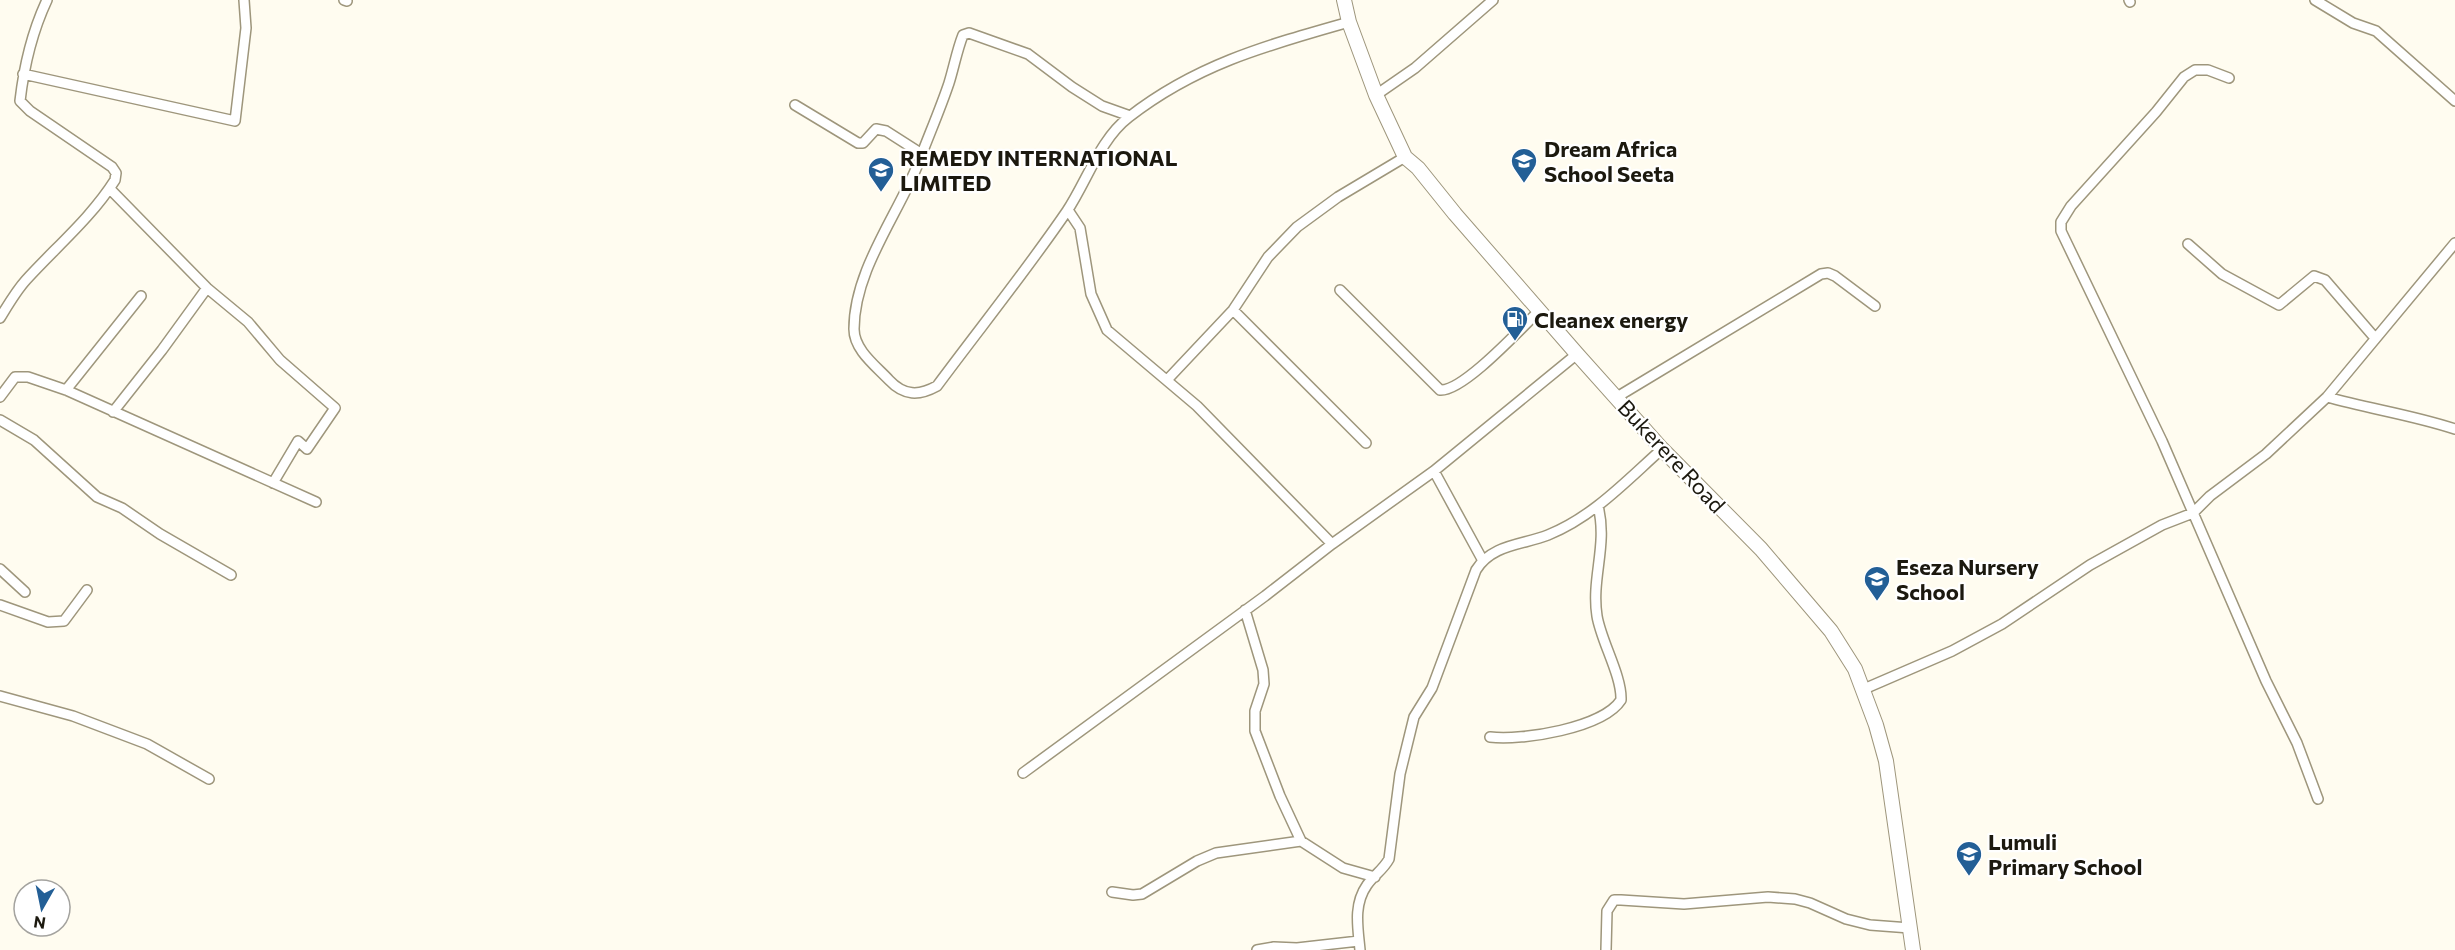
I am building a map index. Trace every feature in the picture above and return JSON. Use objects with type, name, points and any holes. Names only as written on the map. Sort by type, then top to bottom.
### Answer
[{"type":"main road","name":"Bukerere Road","points":[[1344,0],[1349,22],[1376,95],[1405,157],[1418,168],[1455,214],[1662,449],[1761,549],[1831,630],[1855,669],[1864,689],[1886,761],[1913,950]]},
{"type":"street","points":[[0,318],[25,280],[44,263],[110,189],[115,180],[116,172],[112,167],[30,111],[20,101],[23,74],[37,20],[46,0]]},
{"type":"street","points":[[23,74],[235,121],[246,28],[244,0]]},
{"type":"street","points":[[1376,95],[1415,68],[1493,0]]},
{"type":"street","points":[[2315,0],[2353,23],[2376,31],[2455,101]]},
{"type":"street","points":[[1130,116],[1102,106],[1028,54],[966,33],[962,37],[949,82],[922,154],[884,232],[862,284],[854,329],[856,342],[895,386],[907,393],[924,393],[937,386],[1068,210],[1111,137],[1130,116],[1205,70],[1230,58],[1349,22]]},
{"type":"street","points":[[2229,78],[2208,70],[2196,70],[2184,77],[2156,112],[2071,206],[2061,222],[2064,239],[2162,441],[2266,681],[2297,743],[2318,799]]},
{"type":"street","points":[[795,105],[858,143],[863,143],[876,129],[886,131],[922,154]]},
{"type":"street","points":[[1167,380],[1233,310],[1268,257],[1297,227],[1338,197],[1405,157]]},
{"type":"street","points":[[110,189],[207,288],[248,322],[280,360],[335,408],[307,449],[298,441],[273,483]]},
{"type":"street","points":[[1068,210],[1080,228],[1091,294],[1107,330],[1197,406],[1332,544]]},
{"type":"street","points":[[1864,689],[1952,651],[2002,624],[2090,565],[2162,525],[2193,513],[2210,496],[2266,454],[2327,397],[2455,243]]},
{"type":"street","points":[[2188,244],[2222,274],[2279,305],[2314,276],[2325,280],[2375,338]]},
{"type":"street","points":[[1617,397],[1821,274],[1828,273],[1835,276],[1875,306]]},
{"type":"street","points":[[113,412],[162,351],[207,288]]},
{"type":"street","points":[[1340,290],[1440,390],[1450,388],[1489,361],[1539,310]]},
{"type":"street","points":[[66,390],[141,296]]},
{"type":"street","points":[[1233,310],[1366,444]]},
{"type":"street","points":[[1023,773],[1434,471],[1577,354]]},
{"type":"street","points":[[0,397],[15,377],[28,377],[66,390],[316,502]]},
{"type":"street","points":[[2327,397],[2364,407],[2411,415],[2455,429]]},
{"type":"street","points":[[0,420],[34,440],[98,497],[122,508],[160,534],[231,575]]},
{"type":"street","points":[[1257,950],[1274,947],[1360,945],[1356,917],[1363,892],[1389,860],[1400,774],[1414,717],[1428,696],[1463,602],[1482,559],[1511,545],[1550,534],[1598,506],[1662,449]]},
{"type":"street","points":[[1434,471],[1482,559]]},
{"type":"street","points":[[1490,737],[1508,739],[1566,729],[1615,710],[1621,700],[1597,615],[1597,591],[1603,540],[1598,506]]},
{"type":"street","points":[[0,569],[26,592]]},
{"type":"street","points":[[0,605],[48,622],[64,621],[87,590]]},
{"type":"street","points":[[1245,610],[1263,670],[1264,684],[1255,711],[1255,731],[1280,796],[1301,841],[1343,868],[1375,876]]},
{"type":"street","points":[[0,696],[73,716],[147,744],[209,779]]},
{"type":"street","points":[[1112,892],[1142,894],[1197,861],[1216,853],[1301,841]]},
{"type":"street","points":[[1606,950],[1607,911],[1614,900],[1684,904],[1768,897],[1795,899],[1846,919],[1870,925],[1910,928]]},
{"type":"place","name":"Dream Africa School Seeta","points":[[1524,184]]},
{"type":"place","name":"REMEDY INTERNATIONAL LIMITED","points":[[881,193]]},
{"type":"place","name":"Cleanex energy","points":[[1515,342]]},
{"type":"place","name":"Eseza Nursery School","points":[[1877,602]]},
{"type":"place","name":"Lumuli Primary School","points":[[1969,877]]}]
